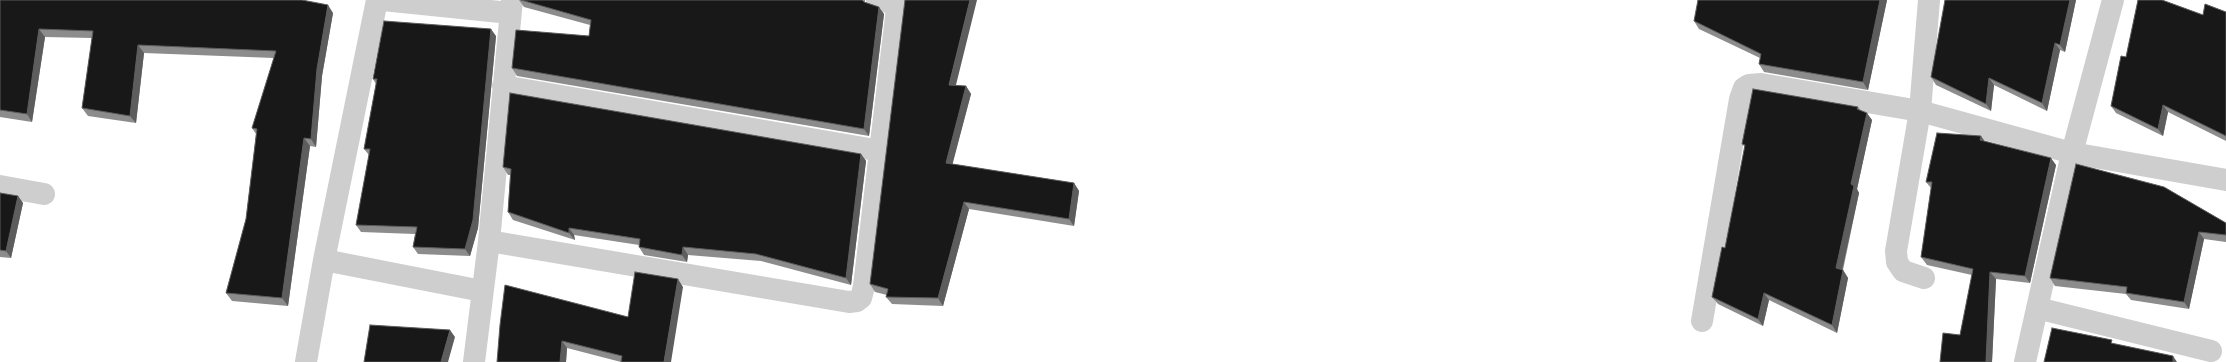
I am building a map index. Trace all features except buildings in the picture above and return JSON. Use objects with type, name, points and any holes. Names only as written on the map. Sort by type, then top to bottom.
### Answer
[{"type":"street","points":[[306,362],[324,260],[377,0]]},
{"type":"street","points":[[383,0],[511,6],[489,241],[474,362]]},
{"type":"street","points":[[1924,278],[1903,271],[1897,262],[1896,251],[1920,111],[1929,0]]},
{"type":"street","points":[[2025,362],[2072,153],[2113,0]]},
{"type":"street","points":[[489,241],[852,302],[861,298],[864,286],[880,151],[891,1]]},
{"type":"street","points":[[1702,321],[1740,99],[1744,88],[1749,85],[1761,84],[1920,111],[2072,153],[2226,180]]},
{"type":"street","points":[[503,86],[880,151]]},
{"type":"street","points":[[0,186],[44,194]]},
{"type":"street","points":[[324,260],[482,291]]},
{"type":"street","points":[[2037,308],[2211,351]]}]
